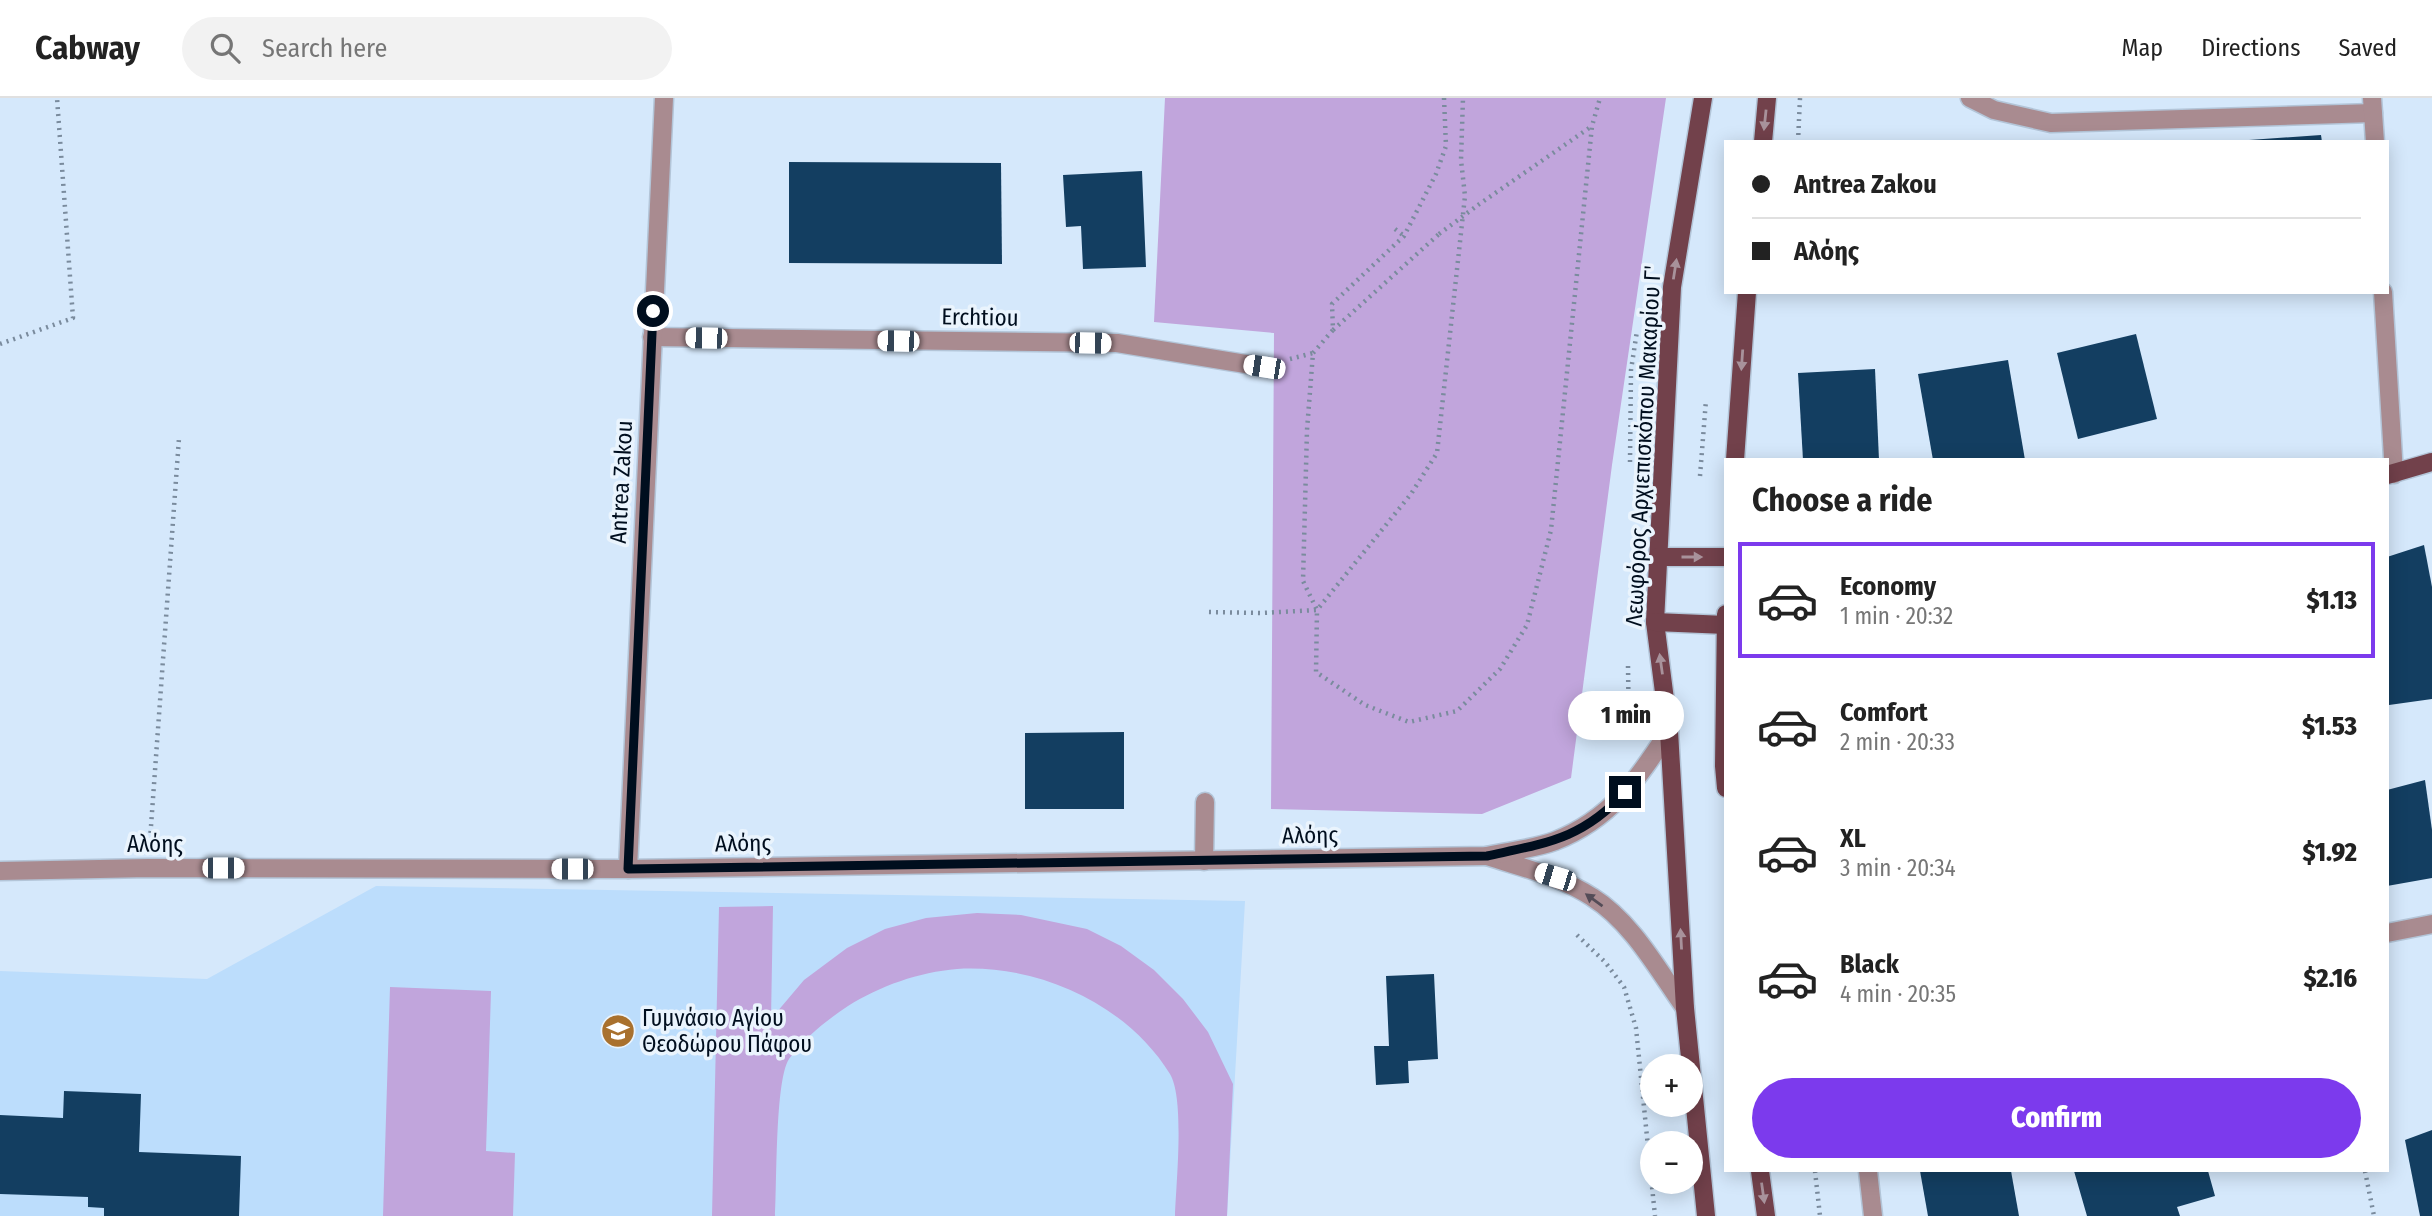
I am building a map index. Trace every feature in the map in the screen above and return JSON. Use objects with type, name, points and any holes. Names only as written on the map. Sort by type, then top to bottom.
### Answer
[{"type":"main road","name":"Λεωφόρος Αρχιεπισκόπου Μακαρίου Γ'","points":[[1703,98],[1672,287],[1655,622],[1670,731],[1685,1008],[1706,1216]]},
{"type":"main road","points":[[1763,140],[1767,98]]},
{"type":"main road","points":[[1735,458],[1746,294]]},
{"type":"main road","points":[[2390,474],[2432,462]]},
{"type":"main road","points":[[1658,557],[1724,557]]},
{"type":"main road","points":[[1655,622],[1724,625]]},
{"type":"main road","points":[[1760,1172],[1766,1216]]},
{"type":"street","name":"Antrea Zakou","points":[[628,869],[664,98]]},
{"type":"street","points":[[1969,98],[1994,110],[2051,123],[2372,105],[2375,140]]},
{"type":"street","points":[[2383,294],[2390,474]]},
{"type":"street","name":"Erchtiou","points":[[652,337],[1117,343],[1264,367]]},
{"type":"street","name":"Αλόης","points":[[0,871],[149,868],[628,869],[1487,856],[1554,841],[1600,817],[1643,772],[1670,731]]},
{"type":"street","points":[[1203,861],[1205,802]]},
{"type":"street","name":"Αλόης","points":[[1487,856],[1555,877],[1593,897],[1623,925],[1685,1008]]},
{"type":"street","points":[[2389,933],[2432,924]]},
{"type":"street","points":[[1868,1172],[1873,1216]]},
{"type":"path","points":[[0,344],[73,318],[57,98]]},
{"type":"path","points":[[1333,330],[1332,304],[1404,236],[1436,174],[1446,146],[1444,98]]},
{"type":"path","points":[[1209,612],[1317,610],[1411,494],[1437,453],[1465,196],[1461,160],[1463,98]]},
{"type":"path","points":[[1592,126],[1440,234],[1333,330],[1313,353],[1307,430],[1303,581],[1317,610],[1316,672],[1365,705],[1409,722],[1457,711],[1500,669],[1527,625],[1551,530],[1592,126],[1600,98]]},
{"type":"path","points":[[1798,140],[1800,98]]},
{"type":"path","points":[[1395,229],[1404,236]]},
{"type":"path","points":[[1700,476],[1707,388]]},
{"type":"path","points":[[149,868],[179,438]]},
{"type":"path","points":[[1577,935],[1605,962],[1624,987],[1636,1028],[1655,1216]]},
{"type":"path","points":[[1815,1172],[1819,1216]]},
{"type":"path","points":[[2365,1172],[2374,1216]]},
{"type":"shaded area","points":[[1165,98],[1666,98],[1612,465],[1571,778],[1482,814],[1271,809],[1274,333],[1154,322]]},
{"type":"shaded area","name":"Γυμνάσιο Αγίου Θεοδώρου Πάφου","points":[[376,886],[1245,901],[1227,1216],[0,1216],[0,971],[207,979]]},
{"type":"shaded area","points":[[773,906],[771,1019],[804,980],[847,948],[885,929],[926,918],[977,913],[1021,915],[1087,929],[1121,946],[1154,970],[1183,999],[1208,1032],[1233,1084],[1227,1216],[1175,1216],[1178,1121],[1175,1086],[1152,1049],[1130,1027],[1078,993],[1049,982],[1018,973],[957,969],[914,977],[873,992],[840,1011],[802,1044],[789,1059],[781,1088],[775,1216],[712,1216],[719,907]]},
{"type":"shaded area","points":[[390,987],[491,991],[486,1151],[515,1153],[513,1216],[383,1216]]},
{"type":"building","points":[[2321,135],[2322,140],[2249,140]]},
{"type":"building","points":[[789,162],[1001,163],[1002,264],[789,263]]},
{"type":"building","points":[[1142,171],[1146,267],[1083,269],[1081,226],[1066,227],[1063,175]]},
{"type":"building","points":[[2136,334],[2157,419],[2078,439],[2057,353]]},
{"type":"building","points":[[2008,360],[2025,458],[1933,458],[1918,374]]},
{"type":"building","points":[[1875,369],[1879,458],[1803,458],[1798,373]]},
{"type":"building","points":[[2424,545],[2432,587],[2432,699],[2389,705],[2389,556]]},
{"type":"building","points":[[1124,732],[1124,809],[1025,809],[1025,733]]},
{"type":"building","points":[[2425,780],[2432,830],[2432,878],[2389,886],[2389,789]]},
{"type":"building","points":[[1434,974],[1438,1059],[1408,1061],[1409,1083],[1376,1085],[1374,1046],[1389,1046],[1386,976]]},
{"type":"building","points":[[64,1091],[141,1094],[139,1152],[241,1156],[239,1216],[104,1216],[104,1208],[88,1207],[88,1197],[0,1194],[0,1115],[63,1118]]},
{"type":"building","points":[[2432,1130],[2432,1216],[2420,1216],[2405,1140]]},
{"type":"building","points":[[1920,1172],[2011,1172],[2019,1216],[1928,1216]]},
{"type":"building","points":[[2074,1172],[2208,1172],[2215,1196],[2177,1207],[2180,1216],[2087,1216]]},
{"type":"place","name":"Γυμνάσιο Αγίου Θεοδώρου Πάφου","points":[[618,1031]]},
{"type":"route","points":[[653,311],[628,869],[1487,856],[1554,841],[1580,829],[1607,812],[1625,792]]}]
